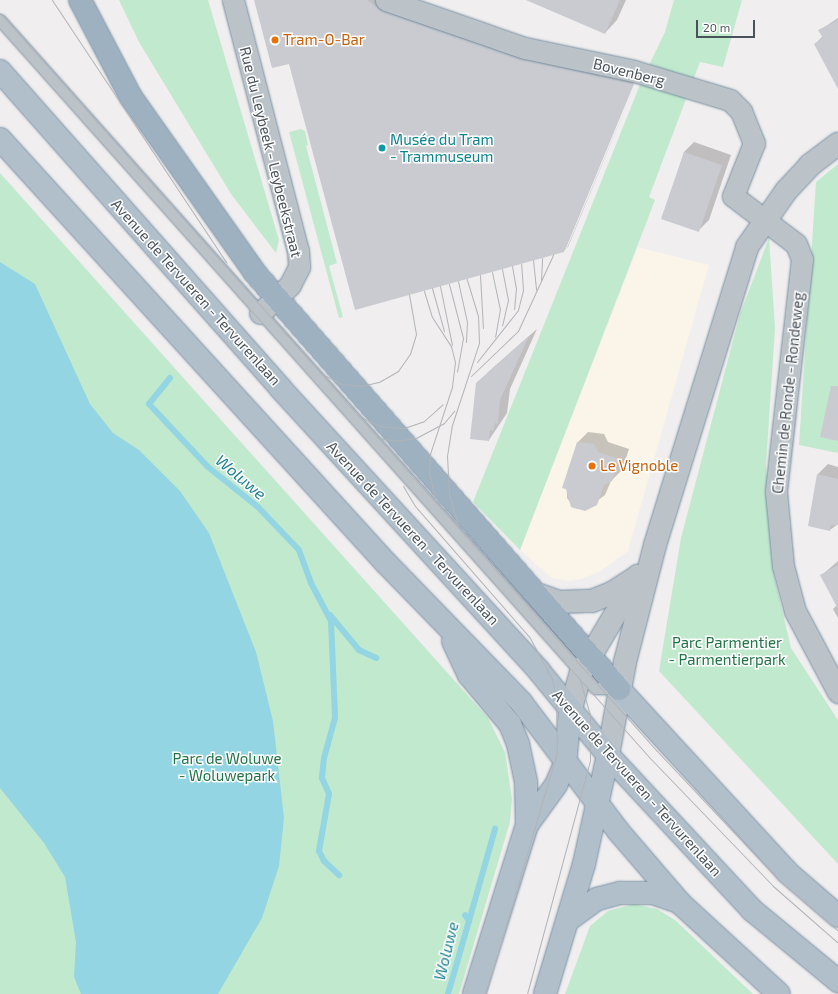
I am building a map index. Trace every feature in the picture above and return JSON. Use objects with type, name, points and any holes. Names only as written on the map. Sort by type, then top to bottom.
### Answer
[{"type":"highway","points":[[80,0],[105,54],[131,97],[250,267],[537,594],[586,664],[619,689]]},
{"type":"main road","name":"Avenue de Tervueren - Tervurenlaan","points":[[0,72],[281,389],[539,671],[570,712],[608,755],[752,910],[838,981]]},
{"type":"main road","points":[[0,139],[445,624],[521,702],[565,764],[680,903],[779,994]]},
{"type":"main road","points":[[445,624],[469,675],[510,724],[518,744],[526,783],[527,825]]},
{"type":"main road","points":[[619,689],[787,872],[838,916]]},
{"type":"main road","points":[[474,994],[527,825],[556,784],[565,764],[570,712]]},
{"type":"main road","points":[[544,994],[568,920],[608,755]]},
{"type":"main road","points":[[568,920],[597,899],[620,892],[653,893],[680,903]]},
{"type":"street","name":"Rue du Leybeek - Leybeekstraat","points":[[233,0],[298,251],[299,267],[290,285],[260,313]]},
{"type":"street","name":"Bovenberg","points":[[386,0],[525,48],[634,71],[730,100],[741,111],[754,143],[733,196],[764,219]]},
{"type":"street","points":[[608,755],[619,689],[655,545],[734,283],[747,247],[764,219],[810,165],[838,144]]},
{"type":"street","name":"Chemin de Ronde - Rondeweg","points":[[764,219],[796,244],[802,259],[776,492],[783,566],[795,611],[838,692]]},
{"type":"street","points":[[570,712],[586,664],[655,545]]},
{"type":"street","points":[[537,594],[559,602],[592,601],[612,593],[638,575]]},
{"type":"lane","points":[[0,20],[428,502],[586,664]]},
{"type":"lane","points":[[428,502],[462,509]]},
{"type":"shaded area","points":[[638,247],[709,265],[628,551],[601,571],[582,579],[568,581],[552,578],[520,550]]},
{"type":"green space","points":[[119,0],[208,0],[279,240],[276,253],[231,194],[139,42]]},
{"type":"green space","points":[[674,0],[742,0],[723,67],[700,62],[649,197],[655,200],[520,550],[473,502],[641,82],[665,32]]},
{"type":"green space","points":[[301,129],[305,131],[308,145],[306,146],[337,263],[329,266],[343,317],[339,318],[289,132]]},
{"type":"green space","points":[[838,164],[838,453],[799,445],[816,182]]},
{"type":"green space","name":"Parc de Woluwe - Woluwepark","points":[[0,173],[488,718],[505,752],[512,799],[510,822],[459,994],[0,994]]},
{"type":"green space","name":"Parc Parmentier - Parmentierpark","points":[[769,238],[775,328],[766,465],[774,576],[791,648],[838,720],[838,864],[659,671],[681,538],[740,314]]},
{"type":"green space","points":[[634,904],[657,909],[675,920],[753,994],[565,994],[590,926],[608,911]]},
{"type":"water","points":[[0,262],[35,284],[90,404],[113,433],[139,450],[180,491],[209,533],[256,652],[273,721],[284,818],[279,866],[262,918],[218,994],[81,994],[74,977],[76,942],[65,877],[44,843],[0,788]]},
{"type":"building","points":[[254,0],[367,0],[382,11],[521,59],[634,84],[564,252],[355,310],[289,64],[272,68]]},
{"type":"building","points":[[526,0],[620,0],[605,34]]},
{"type":"building","points":[[838,20],[838,89],[814,44],[823,38],[818,30]]},
{"type":"building","points":[[684,152],[722,165],[699,232],[661,219]]},
{"type":"building","points":[[529,336],[500,400],[498,424],[495,423],[494,431],[490,430],[489,441],[470,439],[476,383]]},
{"type":"building","points":[[831,386],[838,386],[838,441],[820,437]]},
{"type":"building","points":[[577,442],[594,444],[598,452],[619,459],[612,481],[604,485],[597,505],[585,511],[571,507],[566,489],[562,488]]},
{"type":"building","points":[[817,474],[838,479],[838,525],[831,525],[830,531],[808,526]]},
{"type":"building","points":[[838,565],[838,609],[820,575]]},
{"type":"waterway","name":"Woluwe","points":[[170,378],[149,404],[208,467],[258,507],[299,550],[311,583],[331,621],[335,718],[324,758],[322,778],[329,794],[319,851],[324,861],[339,875]]},
{"type":"waterway","name":"Woluwe","points":[[330,615],[359,650],[376,658]]},
{"type":"waterway","points":[[469,921],[495,829]]},
{"type":"waterway","name":"Woluwe","points":[[448,994],[469,921],[465,915]]},
{"type":"tram line","points":[[52,0],[226,262]]},
{"type":"tram line","points":[[0,13],[656,750],[779,880],[838,931]]},
{"type":"tram line","points":[[0,29],[649,757],[773,886],[838,943]]},
{"type":"tram line","points":[[471,376],[518,331],[553,255]]},
{"type":"tram line","points":[[541,280],[542,258]]},
{"type":"tram line","points":[[533,260],[536,290]]},
{"type":"tram line","points":[[477,362],[518,310],[523,290],[521,264]]},
{"type":"tram line","points":[[512,266],[516,288],[514,309]]},
{"type":"tram line","points":[[502,269],[508,300],[502,325]]},
{"type":"tram line","points":[[492,272],[500,309],[495,337]]},
{"type":"tram line","points":[[480,275],[483,328]]},
{"type":"tram line","points":[[458,525],[449,494],[447,456],[452,425],[479,343],[478,316],[467,279]]},
{"type":"tram line","points":[[458,281],[467,322],[466,342]]},
{"type":"tram line","points":[[449,284],[463,338],[457,371]]},
{"type":"tram line","points":[[440,286],[452,345]]},
{"type":"tram line","points":[[432,288],[444,331]]},
{"type":"tram line","points":[[424,291],[432,317],[451,346],[455,362],[452,387],[430,454],[429,472],[436,503]]},
{"type":"tram line","points":[[326,376],[342,384],[361,386],[379,382],[398,371],[410,354],[416,334],[409,295]]},
{"type":"tram line","points":[[363,418],[379,426],[404,428],[424,421],[443,404]]},
{"type":"tram line","points":[[377,438],[395,441],[416,438],[444,423],[454,411]]},
{"type":"tram line","points":[[403,486],[415,506],[530,638],[552,679],[556,696],[557,752],[486,994]]},
{"type":"tram line","points":[[527,994],[590,760],[590,715],[580,680]]},
{"type":"place","name":"Tram-O-Bar","points":[[275,40]]},
{"type":"place","name":"Musée du Tram - Trammuseum","points":[[382,148]]},
{"type":"place","name":"Le Vignoble","points":[[592,466]]}]
